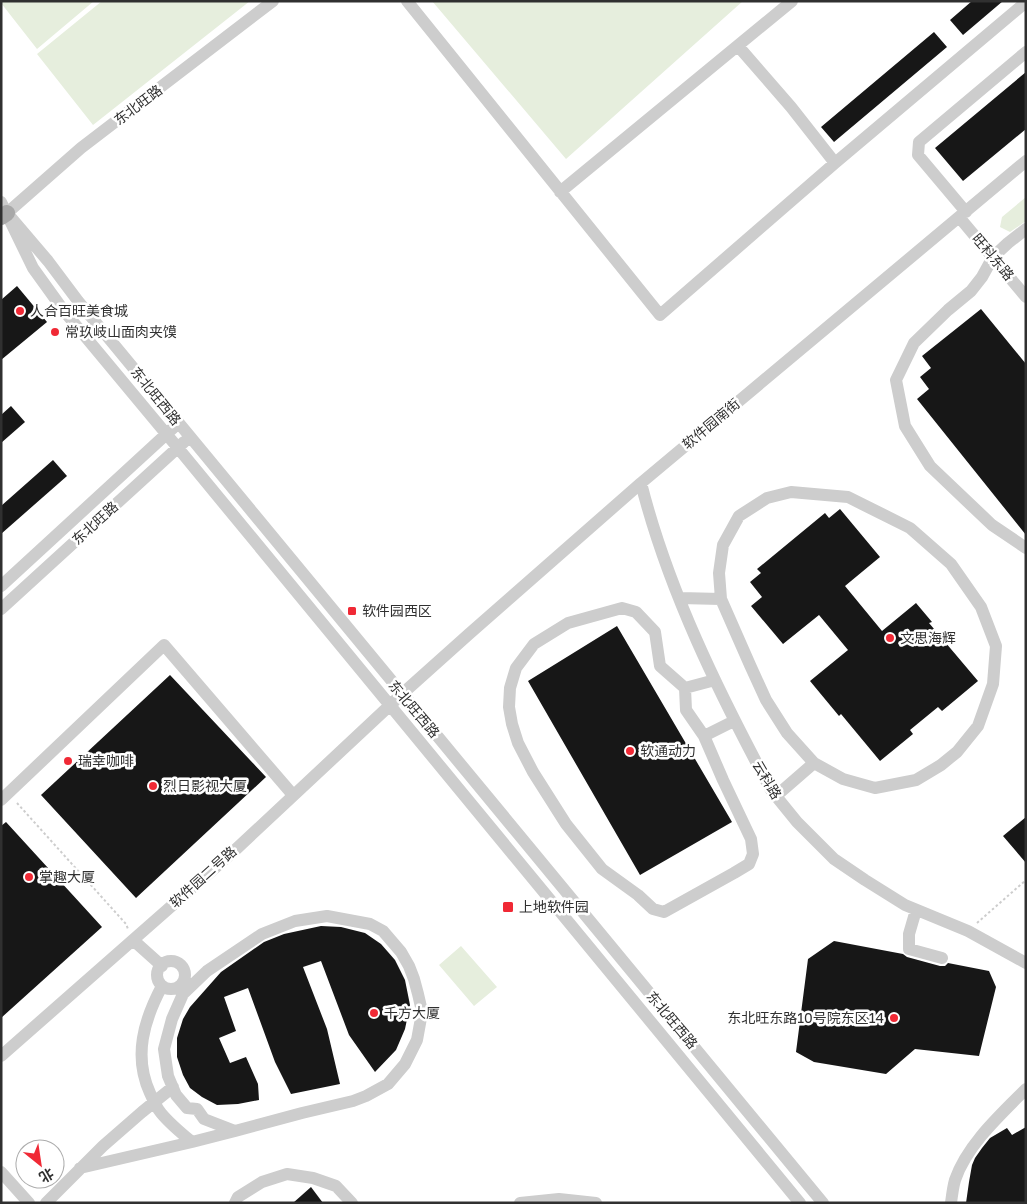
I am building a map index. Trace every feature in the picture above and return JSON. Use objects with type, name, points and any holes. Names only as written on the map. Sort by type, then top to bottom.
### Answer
[{"type":"street","name":"东北旺路","points":[[3,212],[81,148],[273,1]]},
{"type":"street","points":[[407,1],[660,315],[835,163],[1026,2]]},
{"type":"street","points":[[560,192],[792,1]]},
{"type":"street","points":[[738,46],[791,107],[835,163]]},
{"type":"street","name":"旺科东路","points":[[1025,294],[993,257],[918,155],[919,142],[1026,52]]},
{"type":"street","name":"软件园南街","points":[[402,694],[641,483],[1026,161]]},
{"type":"street","name":"东北旺西路","points":[[3,212],[48,262],[178,423],[823,1203]]},
{"type":"street","name":"东北旺西路","points":[[3,212],[33,268],[64,311],[800,1203]]},
{"type":"street","points":[[1026,229],[993,257],[982,277],[971,291],[914,343],[896,380],[905,426],[930,466],[992,525],[1026,548]]},
{"type":"street","name":"东北旺路","points":[[1,586],[178,423]]},
{"type":"street","name":"东北旺路","points":[[1,609],[190,437]]},
{"type":"street","name":"云科路","points":[[641,483],[649,516],[680,598],[734,721],[771,790],[797,822],[834,859],[905,905],[968,931],[1026,963]]},
{"type":"street","points":[[791,492],[848,497],[910,528],[951,564],[981,607],[996,646],[993,684],[978,726],[957,752],[941,765],[916,780],[875,788],[843,779],[814,763],[787,733],[766,700],[721,599],[719,573],[724,544],[739,516],[767,498],[791,492]]},
{"type":"street","points":[[680,598],[721,599]]},
{"type":"street","points":[[622,608],[636,612],[655,632],[660,666],[685,688],[686,710],[704,736],[751,839],[752,854],[749,864],[664,912],[653,909],[638,895],[602,868],[566,824],[533,772],[518,743],[512,724],[510,688],[516,668],[534,644],[568,622],[622,608]]},
{"type":"street","points":[[5,797],[164,645],[293,795]]},
{"type":"street","points":[[685,688],[715,680]]},
{"type":"street","name":"软件园二号路","points":[[1,1056],[232,852],[402,694]]},
{"type":"street","points":[[704,736],[734,721]]},
{"type":"street","points":[[776,796],[814,763]]},
{"type":"street","points":[[916,910],[909,934],[909,949],[942,958]]},
{"type":"street","points":[[80,1168],[192,1142],[353,1101],[388,1084],[405,1064],[417,1040],[421,1007],[414,980],[401,952],[383,931],[370,924],[327,916],[295,921],[262,934],[185,987],[174,989],[162,986],[158,974],[162,966],[170,962],[179,964],[185,976],[185,987],[183,994],[172,1019],[164,1049],[168,1076],[176,1095],[187,1108],[197,1109],[204,1119],[235,1131]]},
{"type":"street","points":[[133,940],[162,966]]},
{"type":"street","points":[[162,986],[144,1034],[142,1046],[144,1078],[154,1102],[165,1117],[192,1142]]},
{"type":"street","points":[[46,1203],[103,1146],[173,1087]]},
{"type":"street","points":[[951,1203],[955,1181],[963,1162],[988,1127],[1026,1089]]},
{"type":"street","points":[[1,1172],[29,1203]]},
{"type":"street","points":[[235,1203],[238,1196],[262,1182],[287,1174],[313,1178],[336,1186],[352,1203]]},
{"type":"street","points":[[520,1203],[560,1199],[596,1203]]},
{"type":"path","points":[[5,797],[126,924],[133,940]]},
{"type":"path","points":[[968,931],[1026,880]]},
{"type":"green space","points":[[1,1],[94,1],[37,49]]},
{"type":"green space","points":[[102,1],[250,1],[93,125],[37,54]]},
{"type":"green space","points":[[432,1],[743,1],[566,159]]},
{"type":"green space","points":[[1026,197],[1026,221],[1010,232],[1000,227],[1002,217]]},
{"type":"green space","points":[[461,946],[497,987],[474,1006],[439,965]]},
{"type":"building","points":[[972,1],[1003,1],[963,35],[950,20]]},
{"type":"building","points":[[934,32],[947,47],[834,142],[821,127]]},
{"type":"building","points":[[1026,72],[1026,129],[963,181],[935,148]]},
{"type":"building","name":"人合百旺美食城","points":[[17,286],[47,322],[1,360],[1,300]]},
{"type":"building","points":[[981,309],[1026,364],[1026,535],[917,399],[929,389],[920,377],[931,368],[922,356]]},
{"type":"building","points":[[11,406],[25,422],[1,443],[1,415]]},
{"type":"building","points":[[53,460],[67,476],[1,534],[1,506]]},
{"type":"building","name":"文思海辉","points":[[840,509],[880,557],[845,586],[882,631],[916,603],[932,622],[929,623],[978,681],[942,711],[938,707],[910,730],[913,734],[880,761],[841,714],[839,716],[810,681],[848,650],[819,615],[783,644],[751,606],[762,597],[750,582],[761,573],[757,569],[825,513],[829,518]]},
{"type":"building","name":"软通动力","points":[[617,626],[732,822],[640,875],[528,681]]},
{"type":"building","name":"烈日影视大厦","points":[[170,675],[266,777],[136,898],[41,795]]},
{"type":"building","points":[[1026,817],[1026,863],[1003,836]]},
{"type":"building","name":"掌趣大厦","points":[[6,822],[102,927],[1,1018],[1,826]]},
{"type":"building","name":"千方大厦","points":[[321,926],[341,927],[365,933],[381,944],[395,960],[405,980],[410,1005],[405,1029],[396,1050],[375,1072],[349,1035],[321,961],[303,967],[327,1029],[340,1084],[291,1094],[275,1062],[248,988],[224,997],[236,1031],[219,1038],[230,1063],[246,1057],[258,1084],[259,1100],[217,1105],[190,1088],[177,1057],[177,1038],[183,1019],[190,1007],[221,972],[264,942],[284,934]]},
{"type":"building","name":"东北旺东路10号院东区14","points":[[834,941],[903,954],[907,957],[940,966],[945,966],[948,963],[989,971],[996,987],[979,1056],[915,1049],[886,1074],[814,1062],[796,1052],[808,959]]},
{"type":"building","points":[[1026,1127],[1026,1203],[966,1203],[972,1165],[982,1148],[990,1138],[1007,1128],[1012,1135]]},
{"type":"building","points":[[311,1187],[323,1203],[293,1203]]},
{"type":"place","name":"人合百旺美食城","points":[[20,311]]},
{"type":"place","name":"常玖岐山面肉夹馍","points":[[55,332]]},
{"type":"place","name":"软件园西区","points":[[352,611]]},
{"type":"place","name":"文思海辉","points":[[890,638]]},
{"type":"place","name":"软通动力","points":[[630,751]]},
{"type":"place","name":"瑞幸咖啡","points":[[68,761]]},
{"type":"place","name":"烈日影视大厦","points":[[153,786]]},
{"type":"place","name":"掌趣大厦","points":[[29,877]]},
{"type":"place","name":"上地软件园","points":[[508,907]]},
{"type":"place","name":"千方大厦","points":[[374,1013]]},
{"type":"place","name":"东北旺东路10号院东区14","points":[[894,1018]]}]
